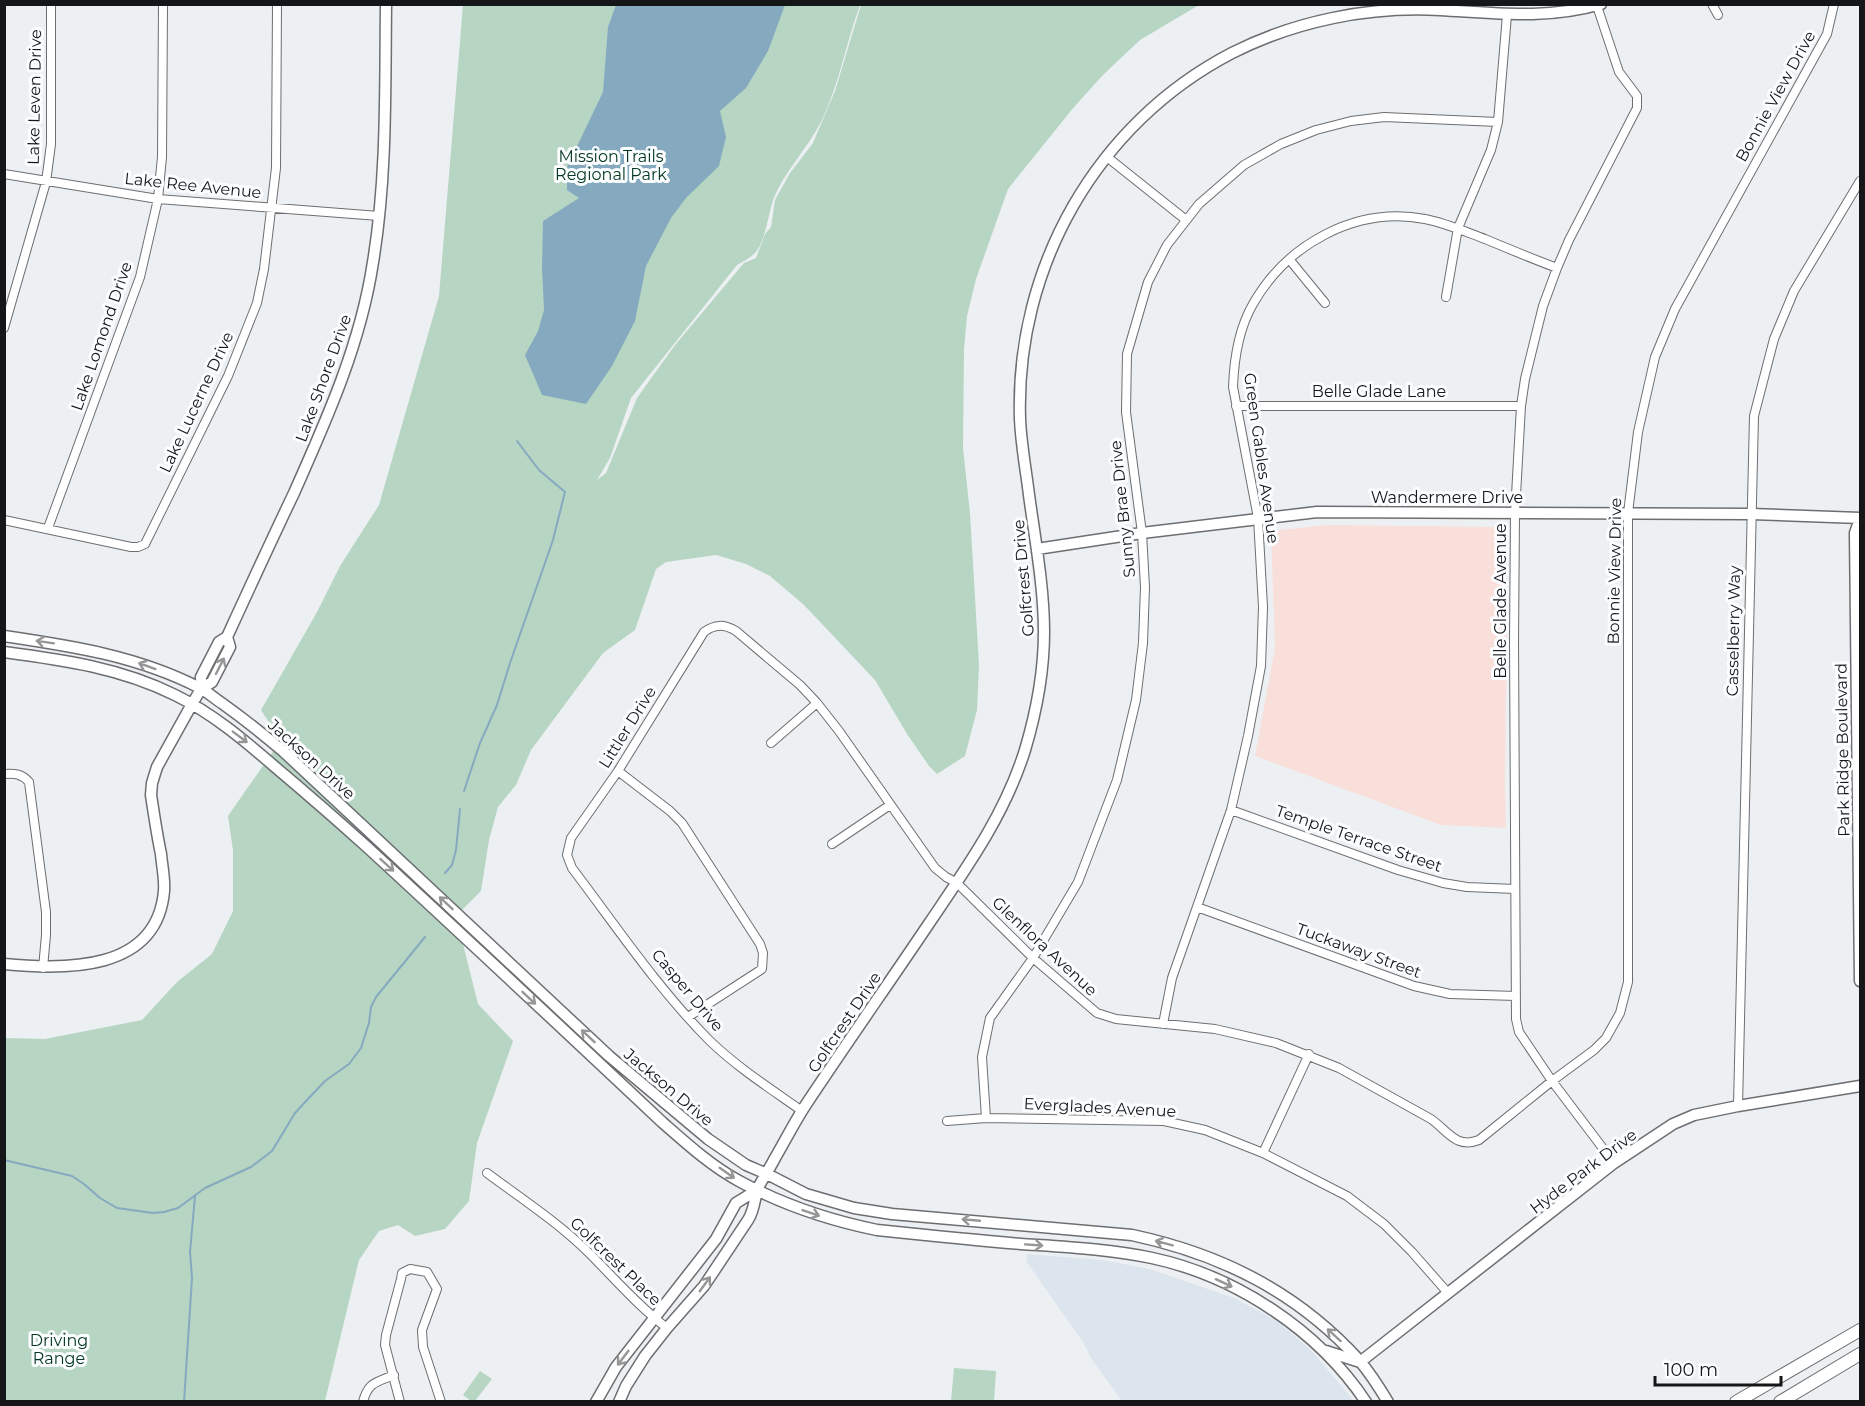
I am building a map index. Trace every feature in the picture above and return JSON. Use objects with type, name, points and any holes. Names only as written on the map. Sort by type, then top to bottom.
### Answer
[{"type":"main road","name":"Lake Shore Drive","points":[[4,964],[43,968],[65,967],[113,958],[139,942],[157,918],[163,899],[165,879],[151,795],[157,767],[201,689],[201,677],[219,642],[227,637],[333,404],[357,335],[373,264],[379,216],[383,153],[386,4]]},
{"type":"main road","name":"Golfcrest Drive","points":[[620,1401],[626,1386],[645,1356],[704,1286],[748,1220],[754,1210],[757,1190],[802,1111],[980,849],[1009,794],[1036,708],[1044,645],[1036,549],[1020,422],[1025,334],[1043,269],[1077,198],[1107,157],[1133,127],[1177,88],[1229,55],[1262,39],[1317,21],[1376,11],[1436,10],[1552,14],[1599,5]]},
{"type":"main road","name":"Wandermere Drive","points":[[1036,549],[1142,533],[1317,512],[1751,514],[1860,519]]},
{"type":"main road","name":"Park Ridge Boulevard","points":[[1860,519],[1855,533],[1860,981]]},
{"type":"main road","name":"Jackson Drive","points":[[4,636],[86,648],[151,667],[201,689],[249,723],[284,752],[609,1056],[708,1139],[746,1165],[767,1173],[806,1194],[854,1208],[892,1214],[1132,1235],[1161,1241],[1202,1254],[1274,1288],[1308,1312],[1340,1340],[1360,1362],[1388,1401]]},
{"type":"main road","name":"Jackson Drive","points":[[4,652],[64,660],[119,672],[144,681],[192,704],[243,739],[332,815],[662,1122],[698,1153],[737,1180],[808,1213],[877,1230],[1102,1250],[1183,1267],[1230,1286],[1269,1308],[1297,1328],[1322,1349],[1366,1401]]},
{"type":"main road","name":"Hyde Park Drive","points":[[1360,1362],[1614,1163],[1673,1124],[1694,1115],[1738,1106],[1860,1086]]},
{"type":"main road","name":"Golfcrest Drive","points":[[596,1401],[616,1367],[716,1239],[736,1203],[757,1190]]},
{"type":"main road","points":[[1736,1401],[1860,1329]]},
{"type":"main road","points":[[1322,1349],[1360,1362]]},
{"type":"main road","points":[[1780,1401],[1860,1353]]},
{"type":"main road","points":[[1346,1376],[1373,1378]]},
{"type":"street","name":"Lake Leven Drive","points":[[4,328],[46,182],[51,144],[51,4]]},
{"type":"street","name":"Lake Lomond Drive","points":[[48,528],[140,277],[158,199],[162,157],[163,4]]},
{"type":"street","name":"Lake Lucerne Drive","points":[[48,528],[131,547],[145,544],[228,376],[257,303],[264,269],[276,168],[277,4]]},
{"type":"street","points":[[1712,4],[1718,15]]},
{"type":"street","name":"Bonnie View Drive","points":[[1552,1081],[1594,1050],[1606,1038],[1620,1013],[1628,982],[1628,513],[1638,432],[1655,357],[1675,309],[1827,34],[1834,4]]},
{"type":"street","name":"Belle Glade Avenue","points":[[1599,5],[1619,72],[1637,96],[1637,108],[1557,268],[1543,306],[1521,406],[1515,513],[1516,1019],[1519,1032],[1552,1081],[1614,1163]]},
{"type":"street","points":[[1446,297],[1458,228],[1491,150],[1498,122],[1503,12]]},
{"type":"street","name":"Sunny Brae Drive","points":[[986,1118],[982,1057],[990,1018],[1033,958],[1078,882],[1117,780],[1136,700],[1143,643],[1145,587],[1142,533],[1126,412],[1127,354],[1148,282],[1167,245],[1199,204],[1244,165],[1281,144],[1316,130],[1351,121],[1384,117],[1498,122]]},
{"type":"street","points":[[1107,157],[1186,219]]},
{"type":"street","name":"Lake Ree Avenue","points":[[4,174],[158,199],[379,216]]},
{"type":"street","name":"Casselberry Way","points":[[1738,1106],[1754,416],[1774,339],[1794,291],[1860,181]]},
{"type":"street","name":"Green Gables Avenue","points":[[1163,1024],[1172,978],[1231,810],[1261,666],[1263,607],[1258,518],[1233,387],[1234,366],[1244,323],[1253,304],[1275,272],[1307,244],[1348,224],[1371,219],[1390,217],[1425,219],[1458,228],[1557,268]]},
{"type":"street","points":[[1289,259],[1325,303]]},
{"type":"street","name":"Belle Glade Lane","points":[[1236,405],[1521,406]]},
{"type":"street","points":[[4,520],[48,528]]},
{"type":"street","name":"Littler Drive","points":[[572,868],[567,855],[571,838],[618,771],[704,632],[720,625],[729,626],[736,631]]},
{"type":"street","name":"Glenflora Avenue","points":[[736,631],[800,685],[816,703],[839,731],[935,868],[957,883],[1033,958],[1097,1013],[1116,1019],[1215,1029],[1276,1043],[1309,1054],[1431,1119],[1462,1143],[1479,1140],[1552,1081]]},
{"type":"street","points":[[771,743],[816,703]]},
{"type":"street","points":[[618,771],[682,823],[760,944],[763,953],[762,969],[688,1017]]},
{"type":"street","points":[[9,773],[24,776],[29,782],[45,912],[46,935],[43,968]]},
{"type":"street","points":[[832,844],[890,805]]},
{"type":"street","name":"Temple Terrace Street","points":[[1231,810],[1398,870],[1443,883],[1467,887],[1515,888]]},
{"type":"street","name":"Casper Drive","points":[[572,868],[662,986],[712,1043],[802,1111]]},
{"type":"street","name":"Tuckaway Street","points":[[1197,907],[1414,986],[1449,994],[1516,996]]},
{"type":"street","points":[[1263,1153],[1309,1054]]},
{"type":"street","name":"Everglades Avenue","points":[[947,1121],[986,1118],[1164,1121],[1205,1131],[1263,1153],[1347,1196],[1384,1224],[1448,1293]]},
{"type":"street","name":"Golfcrest Place","points":[[487,1173],[562,1229],[591,1254],[653,1318],[667,1328]]},
{"type":"street","points":[[400,1401],[385,1345],[402,1274],[410,1269],[428,1272],[437,1289],[422,1330],[423,1347],[441,1401]]},
{"type":"street","points":[[363,1401],[366,1389],[373,1383],[394,1375]]},
{"type":"shaded area","points":[[1327,525],[1505,527],[1506,828],[1441,825],[1255,756],[1275,648],[1271,531]]},
{"type":"shaded area","points":[[1027,1254],[1103,1260],[1150,1269],[1234,1298],[1274,1319],[1311,1350],[1354,1401],[1122,1401],[1026,1261]]},
{"type":"green space","points":[[463,5],[860,5],[827,108],[821,122],[789,170],[773,200],[766,229],[757,250],[737,265],[631,398],[610,458],[597,480],[606,473],[637,398],[675,345],[744,263],[756,258],[765,234],[771,227],[775,200],[790,173],[813,143],[835,91],[861,5],[1199,5],[1140,40],[1074,107],[1008,189],[976,279],[967,316],[964,349],[963,448],[970,513],[979,665],[977,710],[965,756],[937,774],[907,734],[875,680],[804,605],[770,576],[746,564],[716,555],[666,562],[656,569],[635,630],[603,653],[531,750],[516,785],[498,807],[489,840],[481,891],[456,916],[478,1004],[513,1041],[477,1143],[469,1201],[445,1229],[415,1236],[398,1225],[379,1231],[359,1260],[325,1401],[5,1401],[5,1038],[45,1039],[142,1020],[177,982],[212,954],[233,911],[233,850],[228,816],[274,750],[291,739],[272,727],[261,710],[317,612],[340,566],[379,505],[439,296]]},
{"type":"green space","points":[[954,1368],[996,1371],[994,1401],[951,1401]]},
{"type":"green space","points":[[480,1371],[492,1379],[475,1401],[471,1401],[463,1395]]},
{"type":"water","points":[[616,5],[785,5],[768,51],[746,88],[720,111],[726,137],[719,166],[686,198],[671,218],[646,266],[635,321],[612,366],[586,404],[542,395],[525,355],[538,331],[544,310],[543,221],[579,198],[567,190],[567,167],[603,92],[608,27]]},
{"type":"waterway","points":[[464,791],[480,743],[497,705],[553,540],[565,492],[539,470],[517,441]]},
{"type":"waterway","points":[[445,873],[452,865],[456,850],[460,809]]},
{"type":"waterway","points":[[4,1160],[72,1176],[117,1208],[153,1213],[178,1208],[205,1188],[251,1167],[272,1151],[295,1113],[325,1081],[349,1064],[361,1048],[369,1023],[371,1007],[376,997],[425,937]]},
{"type":"waterway","points":[[184,1402],[192,1278],[190,1252],[195,1196]]},
{"type":"park label","name":"Mission Trails Regional Park","points":[[611,165]]},
{"type":"park label","name":"Driving Range","points":[[59,1349]]}]
